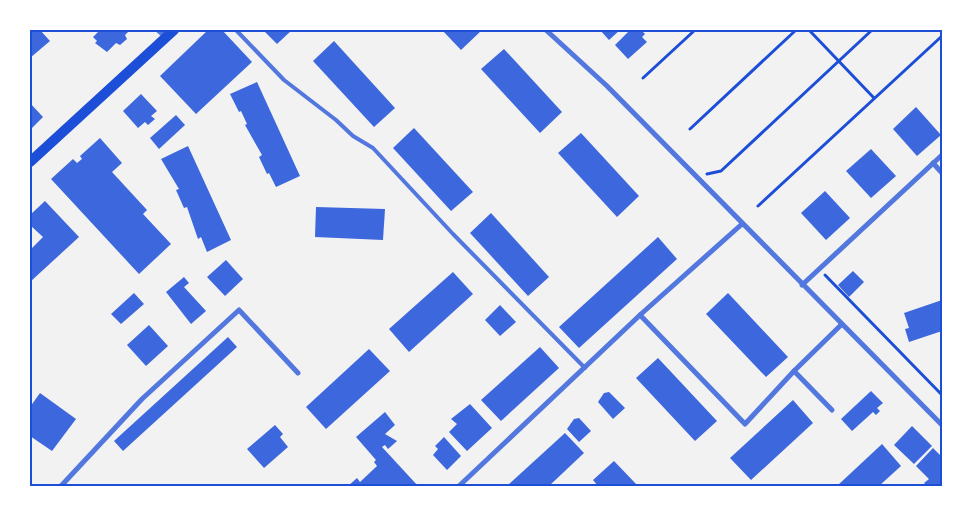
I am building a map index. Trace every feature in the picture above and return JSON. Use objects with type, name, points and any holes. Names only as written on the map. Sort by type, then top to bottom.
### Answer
[{"type":"main road","points":[[30,162],[170,34]]},
{"type":"street","points":[[158,30],[170,34]]},
{"type":"street","points":[[546,30],[607,86],[942,425]]},
{"type":"street","points":[[802,285],[942,154]]},
{"type":"street","points":[[933,163],[942,173]]},
{"type":"street","points":[[459,486],[640,316],[742,224]]},
{"type":"street","points":[[61,486],[142,399],[239,310],[298,373]]},
{"type":"street","points":[[640,316],[745,424],[794,371],[842,324]]},
{"type":"street","points":[[794,371],[832,410]]},
{"type":"lane","points":[[236,30],[284,80],[336,120],[353,136],[373,148],[453,234],[585,368]]},
{"type":"path","points":[[643,78],[695,30]]},
{"type":"path","points":[[690,129],[796,30]]},
{"type":"path","points":[[809,30],[874,98]]},
{"type":"path","points":[[721,171],[872,30]]},
{"type":"path","points":[[758,206],[942,36]]},
{"type":"path","points":[[819,269],[940,390],[942,395]]},
{"type":"building","points":[[30,30],[40,30],[50,41],[30,58]]},
{"type":"building","points":[[96,30],[130,30],[125,35],[127,39],[120,45],[116,43],[107,52],[95,43],[97,41],[93,37],[98,32]]},
{"type":"building","points":[[208,30],[222,30],[252,62],[196,114],[160,76]]},
{"type":"building","points":[[263,30],[292,30],[277,44]]},
{"type":"building","points":[[442,30],[482,30],[461,50]]},
{"type":"building","points":[[600,30],[620,30],[609,40]]},
{"type":"building","points":[[630,30],[637,32],[641,30],[645,34],[642,37],[647,42],[628,59],[615,45]]},
{"type":"building","points":[[334,41],[395,108],[374,127],[313,61]]},
{"type":"building","points":[[504,49],[562,112],[540,133],[481,69]]},
{"type":"building","points":[[257,82],[300,176],[276,187],[259,157],[262,155],[245,125],[247,124],[241,111],[239,112],[230,94]]},
{"type":"building","points":[[141,94],[157,111],[151,116],[155,119],[148,125],[145,122],[138,128],[123,111]]},
{"type":"building","points":[[30,103],[43,117],[30,130]]},
{"type":"building","points":[[916,107],[941,135],[917,156],[893,129]]},
{"type":"building","points":[[176,115],[185,125],[159,149],[150,138]]},
{"type":"building","points":[[414,128],[473,192],[451,211],[393,148]]},
{"type":"building","points":[[581,133],[639,196],[617,217],[558,153]]},
{"type":"building","points":[[100,138],[122,163],[112,172],[147,210],[143,214],[171,244],[139,274],[51,179],[73,159],[77,163],[82,159],[80,156]]},
{"type":"building","points":[[188,146],[231,240],[207,252],[201,237],[198,239],[187,207],[184,208],[176,190],[179,189],[161,159]]},
{"type":"building","points":[[871,149],[896,176],[871,198],[846,171]]},
{"type":"building","points":[[825,191],[850,218],[826,240],[801,213]]},
{"type":"building","points":[[45,201],[79,237],[30,282],[30,250],[43,237],[30,225],[30,215]]},
{"type":"building","points":[[316,207],[385,209],[383,240],[315,237]]},
{"type":"building","points":[[491,213],[549,277],[528,296],[470,233]]},
{"type":"building","points":[[658,237],[677,259],[579,348],[559,327]]},
{"type":"building","points":[[226,260],[243,279],[225,296],[207,277]]},
{"type":"building","points":[[853,271],[864,282],[849,297],[838,285]]},
{"type":"building","points":[[453,272],[473,294],[409,352],[389,329]]},
{"type":"building","points":[[184,277],[189,283],[184,287],[206,311],[191,324],[166,292]]},
{"type":"building","points":[[134,293],[144,304],[121,324],[111,314]]},
{"type":"building","points":[[728,293],[788,357],[766,377],[706,314]]},
{"type":"building","points":[[942,300],[942,331],[909,342],[905,329],[909,328],[904,313]]},
{"type":"building","points":[[500,305],[516,322],[500,336],[485,320]]},
{"type":"building","points":[[149,325],[168,346],[146,366],[127,345]]},
{"type":"building","points":[[228,337],[237,347],[123,451],[114,441]]},
{"type":"building","points":[[540,347],[559,368],[501,421],[481,400]]},
{"type":"building","points":[[369,349],[390,371],[326,429],[306,407]]},
{"type":"building","points":[[658,358],[717,421],[695,441],[636,378]]},
{"type":"building","points":[[871,391],[883,403],[877,408],[880,411],[876,415],[873,412],[852,431],[841,419]]},
{"type":"building","points":[[609,392],[625,408],[613,419],[598,402],[604,393]]},
{"type":"building","points":[[40,393],[76,419],[52,451],[30,436],[30,407]]},
{"type":"building","points":[[793,400],[813,423],[751,480],[730,458]]},
{"type":"building","points":[[470,404],[492,428],[467,451],[449,432],[457,424],[451,419]]},
{"type":"building","points":[[385,412],[395,425],[385,434],[397,441],[388,449],[385,445],[382,447],[418,486],[348,486],[357,478],[360,482],[377,466],[374,462],[376,460],[356,437]]},
{"type":"building","points":[[579,418],[591,431],[579,442],[567,429],[574,419]]},
{"type":"building","points":[[275,425],[283,434],[280,437],[288,447],[264,468],[247,449]]},
{"type":"building","points":[[912,426],[932,446],[914,464],[894,445]]},
{"type":"building","points":[[565,433],[584,453],[549,486],[507,486]]},
{"type":"building","points":[[444,437],[461,456],[447,470],[433,455],[438,449],[435,446]]},
{"type":"building","points":[[882,444],[901,466],[879,486],[837,486]]},
{"type":"building","points":[[933,448],[942,457],[942,486],[927,486],[924,483],[929,479],[916,466]]},
{"type":"building","points":[[614,461],[638,486],[598,486],[593,480]]}]
